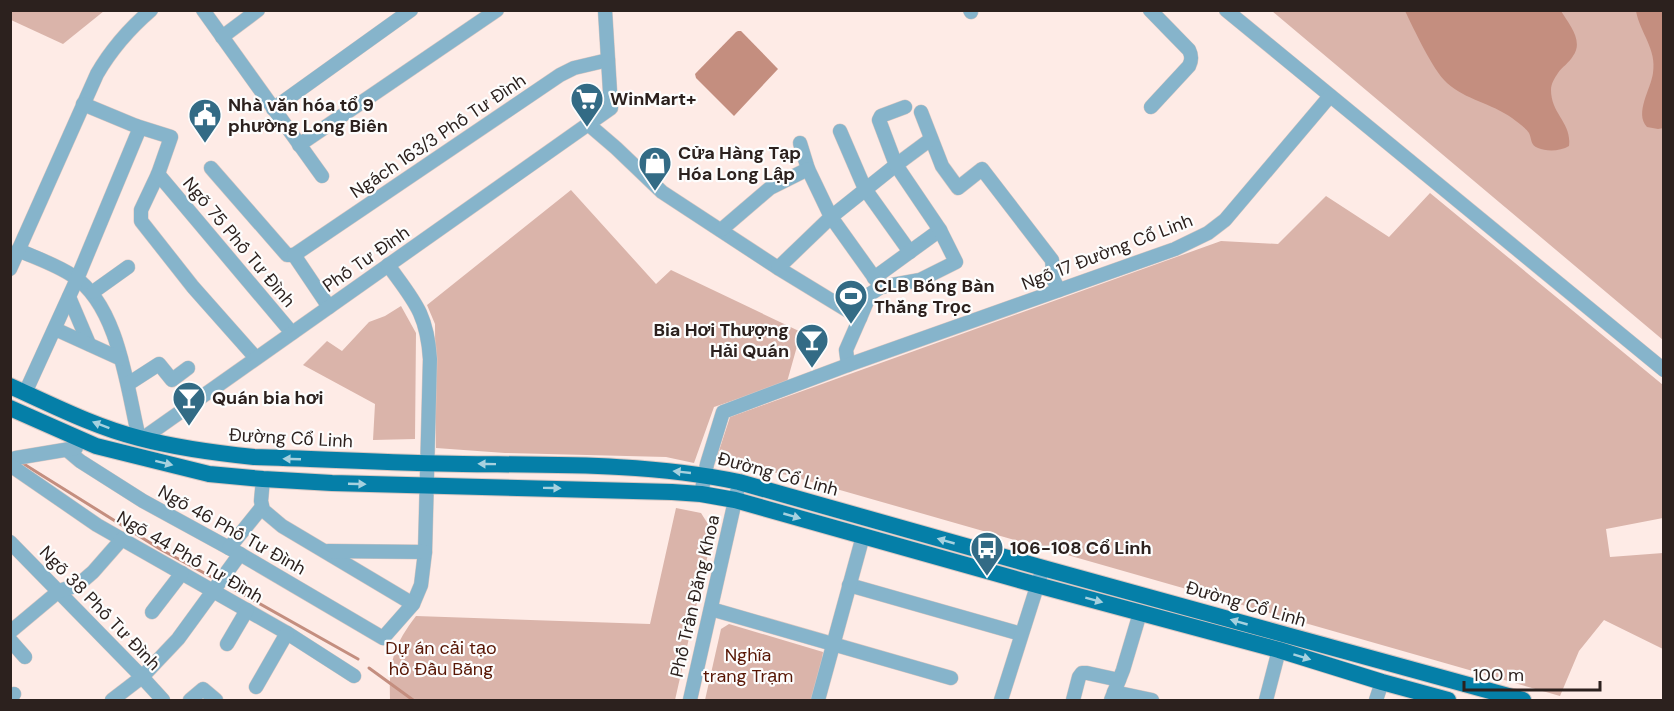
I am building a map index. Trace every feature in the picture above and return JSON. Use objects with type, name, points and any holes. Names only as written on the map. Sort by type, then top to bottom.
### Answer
[{"type":"main road","name":"Đường Cổ Linh","points":[[18,389],[106,428],[141,439],[202,452],[254,458],[603,467],[705,474],[1522,700]]},
{"type":"main road","name":"Đường Cổ Linh","points":[[10,408],[96,446],[209,474],[263,479],[427,486],[590,489],[701,495],[735,500],[1279,650],[1448,700]]},
{"type":"main road","points":[[1356,655],[1415,682]]},
{"type":"main road","points":[[1351,672],[1415,682],[1480,700]]},
{"type":"street","points":[[10,268],[97,74],[112,49],[152,10]]},
{"type":"street","points":[[203,10],[322,176]]},
{"type":"street","points":[[222,37],[258,10]]},
{"type":"street","points":[[273,109],[411,10]]},
{"type":"street","points":[[299,145],[497,10]]},
{"type":"street","points":[[605,10],[608,60]]},
{"type":"street","points":[[1150,10],[1189,50],[1191,55],[1189,66],[1150,107]]},
{"type":"street","points":[[1226,10],[1664,370]]},
{"type":"street","name":"Phố Tư Đình","points":[[141,439],[611,108],[608,60]]},
{"type":"street","name":"Ngách 163/3 Phố Tư Đình","points":[[294,255],[560,75],[574,68],[608,60]]},
{"type":"street","name":"Ngõ 17 Đường Cổ Linh","points":[[701,495],[723,412],[848,365],[1175,249],[1214,230],[1330,96]]},
{"type":"street","points":[[83,104],[136,126],[171,137],[140,216],[193,287],[256,358]]},
{"type":"street","points":[[878,282],[920,280],[956,262],[940,230],[896,165],[880,118],[905,107]]},
{"type":"street","points":[[921,111],[942,166],[958,188],[982,169],[1052,260],[1054,281],[1059,290]]},
{"type":"street","points":[[588,124],[662,192],[778,268],[860,318]]},
{"type":"street","points":[[18,389],[55,329],[139,130],[136,126]]},
{"type":"street","points":[[840,130],[865,189],[910,252]]},
{"type":"street","points":[[778,268],[831,217],[932,139]]},
{"type":"street","points":[[800,142],[808,169],[831,217],[878,282]]},
{"type":"street","points":[[211,168],[287,255],[294,255],[329,307]]},
{"type":"street","points":[[722,230],[770,188],[808,169]]},
{"type":"street","name":"Ngõ 75 Phố Tư Đình","points":[[158,174],[292,333]]},
{"type":"street","points":[[848,365],[846,350],[870,294],[878,282],[910,252],[940,230]]},
{"type":"street","points":[[18,250],[67,272],[93,292],[114,334],[141,439]]},
{"type":"street","points":[[263,479],[261,501],[263,510],[282,526],[326,550],[413,604],[421,585],[424,552],[430,359],[427,332],[418,307],[388,265]]},
{"type":"street","points":[[93,292],[128,267]]},
{"type":"street","points":[[69,297],[89,344]]},
{"type":"street","points":[[55,329],[121,359]]},
{"type":"street","points":[[128,384],[159,364],[172,380],[188,368]]},
{"type":"street","points":[[12,461],[96,446]]},
{"type":"street","name":"Ngõ 46 Phố Tư Đình","points":[[67,450],[80,461],[134,495],[383,638],[413,604]]},
{"type":"street","name":"Ngõ 44 Phố Tư Đình","points":[[12,461],[97,525],[182,573],[218,585],[247,610],[288,633],[354,676]]},
{"type":"street","name":"Phố Trần Đăng Khoa","points":[[690,700],[739,482]]},
{"type":"street","points":[[112,700],[142,677],[178,639],[218,585],[235,551],[262,507]]},
{"type":"street","points":[[818,700],[863,536]]},
{"type":"street","points":[[10,632],[59,591],[78,585],[93,572],[122,539]]},
{"type":"street","name":"Ngõ 38 Phố Tư Đình","points":[[10,542],[163,700]]},
{"type":"street","points":[[326,550],[424,552]]},
{"type":"street","points":[[1000,700],[1043,568]]},
{"type":"street","points":[[152,612],[182,573]]},
{"type":"street","points":[[849,585],[1022,634]]},
{"type":"street","points":[[711,609],[951,678]]},
{"type":"street","points":[[227,644],[247,610]]},
{"type":"street","points":[[1115,691],[1140,613]]},
{"type":"street","points":[[256,687],[288,633]]},
{"type":"street","points":[[10,640],[26,657]]},
{"type":"street","points":[[1266,700],[1279,650]]},
{"type":"street","points":[[1074,700],[1082,673],[1087,673],[1115,691],[1152,700]]},
{"type":"street","points":[[1376,700],[1382,682]]},
{"type":"street","points":[[190,700],[203,689],[216,700]]},
{"type":"green space","points":[[11,10],[104,11],[63,44],[11,20]]},
{"type":"green space","points":[[1272,11],[1663,11],[1663,340]]},
{"type":"green space","points":[[571,190],[656,284],[671,270],[801,332],[787,382],[714,407],[694,463],[666,457],[505,453],[436,448],[435,324],[427,305]]},
{"type":"green space","points":[[1430,193],[1663,385],[1663,518],[1606,529],[1610,557],[1663,553],[1663,649],[1604,620],[1579,651],[1560,696],[791,476],[716,460],[730,417],[1221,241],[1278,244],[1326,196],[1389,237]]},
{"type":"green space","points":[[401,306],[416,333],[415,439],[373,440],[375,404],[303,365],[327,341],[342,351],[369,322]]},
{"type":"green space","name":"Dự án cải tạo hồ Đầu Băng","points":[[676,508],[701,513],[713,532],[675,700],[390,700],[390,675],[394,655],[402,637],[416,616],[650,624]]},
{"type":"green space","name":"Nghĩa trang Trạm","points":[[729,624],[823,652],[817,700],[705,700],[721,629]]},
{"type":"shaded area","points":[[1405,11],[1561,11],[1574,33],[1577,44],[1571,58],[1554,79],[1551,90],[1554,106],[1567,131],[1569,146],[1554,150],[1535,147],[1528,131],[1512,118],[1454,89],[1441,77],[1429,59]]},
{"type":"shaded area","points":[[1636,11],[1663,11],[1664,128],[1647,127],[1643,121],[1644,101],[1652,79],[1654,64]]},
{"type":"shaded area","points":[[738,31],[741,31],[778,69],[734,116],[696,78],[695,74]]},
{"type":"waterway","points":[[19,461],[160,549],[217,580]]},
{"type":"waterway","points":[[223,583],[358,659]]},
{"type":"waterway","points":[[369,668],[413,700]]},
{"type":"place","name":"WinMart+","points":[[587,128]]},
{"type":"place","name":"Nhà văn hóa tổ 9 phường Long Biên","points":[[205,144]]},
{"type":"place","name":"Cửa Hàng Tạp Hóa Long Lập","points":[[655,192]]},
{"type":"place","name":"CLB Bóng Bàn Thắng Trọc","points":[[851,325]]},
{"type":"place","name":"Bia Hơi Thượng Hải Quán","points":[[812,369]]},
{"type":"place","name":"Quán bia hơi","points":[[189,427]]},
{"type":"place","name":"106-108 Cổ Linh","points":[[987,577]]}]
